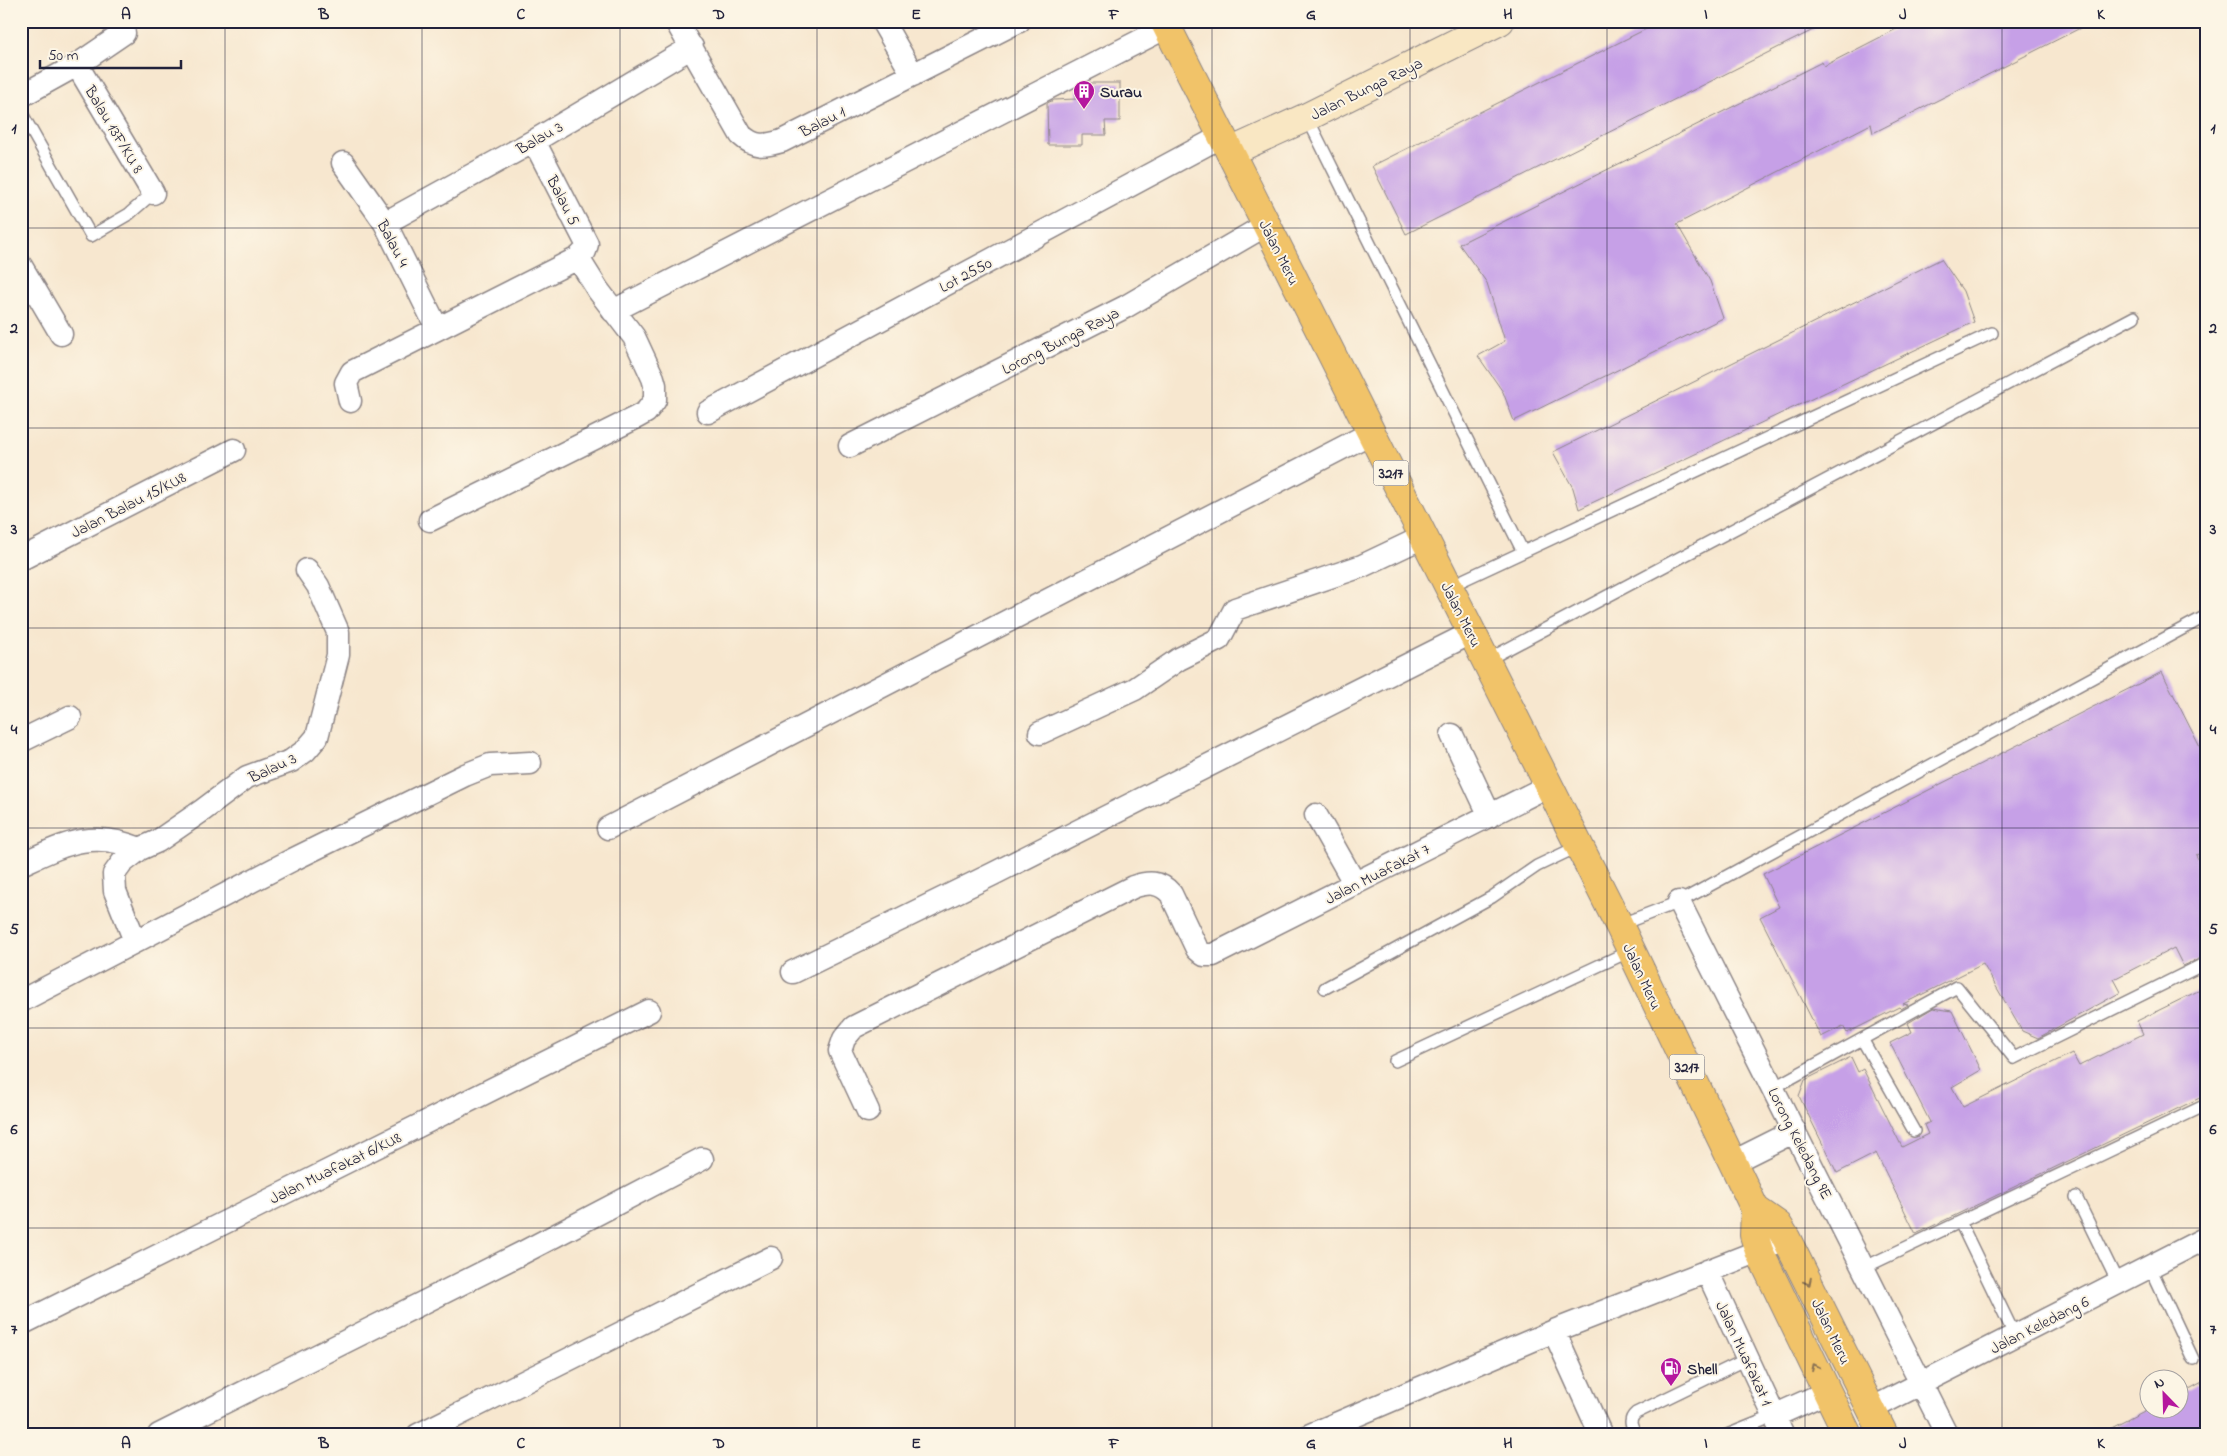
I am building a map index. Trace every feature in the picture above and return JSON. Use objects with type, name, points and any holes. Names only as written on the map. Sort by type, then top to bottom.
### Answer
[{"type":"main road","name":"Jalan Meru","points":[[1166,24],[1619,925],[1755,1209],[1754,1235],[1759,1251],[1846,1432]]},
{"type":"main road","name":"Jalan Meru","points":[[1755,1209],[1778,1225],[1786,1238],[1884,1435]]},
{"type":"street","name":"Balau 1","points":[[676,21],[741,136],[750,143],[767,145],[782,141],[913,75],[993,27],[1019,21]]},
{"type":"street","points":[[882,21],[913,75]]},
{"type":"street","name":"Jalan Bunga Raya","points":[[1226,144],[1307,117],[1500,21]]},
{"type":"street","points":[[614,310],[1166,24]]},
{"type":"street","points":[[21,96],[77,65],[124,33]]},
{"type":"street","name":"Balau 3","points":[[385,224],[534,141],[692,47]]},
{"type":"street","name":"Balau 13F/KU 8","points":[[77,65],[153,192]]},
{"type":"street","name":"Balau 5","points":[[534,141],[587,244],[585,251],[578,258]]},
{"type":"street","name":"Lot 2550","points":[[708,412],[1226,144]]},
{"type":"street","name":"Balau 4","points":[[343,163],[385,224],[437,328]]},
{"type":"street","name":"Lorong Bunga Raya","points":[[850,446],[1125,307],[1266,225]]},
{"type":"street","points":[[350,402],[346,383],[352,372],[578,258],[598,290],[634,336],[655,385],[655,400],[646,412],[430,520]]},
{"type":"street","points":[[21,266],[61,334]]},
{"type":"street","points":[[608,828],[1371,433]]},
{"type":"street","name":"Jalan Balau 15/KU8","points":[[21,558],[234,450]]},
{"type":"street","points":[[1040,733],[1135,689],[1179,659],[1219,639],[1235,609],[1362,566],[1423,537]]},
{"type":"street","name":"Balau 3","points":[[135,941],[113,882],[114,874],[122,863],[140,849],[158,841],[247,777],[291,761],[305,751],[318,737],[338,655],[338,632],[318,586],[307,570]]},
{"type":"street","points":[[794,972],[1002,870],[1471,633]]},
{"type":"street","points":[[21,741],[70,717]]},
{"type":"street","points":[[1452,735],[1490,816]]},
{"type":"street","points":[[21,1001],[292,860],[465,775],[490,765],[530,763]]},
{"type":"street","name":"Jalan Muafakat 7","points":[[868,1111],[840,1051],[844,1039],[854,1028],[1134,887],[1147,882],[1166,888],[1171,894],[1197,949],[1204,955],[1212,955],[1548,786]]},
{"type":"street","points":[[1316,815],[1355,884]]},
{"type":"street","points":[[21,864],[70,844],[102,838],[121,841],[140,849]]},
{"type":"street","name":"Lorong Keledang 9E","points":[[1679,902],[1947,1435]]},
{"type":"street","name":"Jalan Muafakat 6/KU8","points":[[21,1324],[649,1011]]},
{"type":"street","points":[[1733,1162],[1795,1132]]},
{"type":"street","points":[[159,1435],[522,1253],[702,1159]]},
{"type":"street","points":[[1313,1434],[1554,1331],[1759,1251],[1786,1238]]},
{"type":"street","name":"Jalan Keledang 6","points":[[1871,1409],[2206,1238]]},
{"type":"street","points":[[418,1435],[772,1258]]},
{"type":"street","name":"Jalan Muafakat 1","points":[[1708,1271],[1779,1425]]},
{"type":"street","points":[[1554,1331],[1601,1435]]},
{"type":"street","points":[[1779,1425],[1827,1392]]},
{"type":"lane","points":[[21,112],[91,236],[129,214],[153,192]]},
{"type":"lane","points":[[1307,117],[1522,552]]},
{"type":"lane","points":[[1486,661],[2134,317]]},
{"type":"lane","points":[[1448,587],[1992,333]]},
{"type":"lane","points":[[1619,925],[1679,902],[2206,616]]},
{"type":"lane","points":[[1325,988],[1492,897],[1537,866],[1579,846]]},
{"type":"lane","points":[[1395,1062],[1630,951]]},
{"type":"lane","points":[[1773,1088],[1957,987],[2014,1058],[2206,963]]},
{"type":"lane","points":[[1862,1039],[1914,1131]]},
{"type":"lane","points":[[1864,1268],[2206,1105]]},
{"type":"lane","points":[[2076,1197],[2118,1283]]},
{"type":"lane","points":[[1960,1222],[2015,1336]]},
{"type":"lane","points":[[2150,1266],[2193,1359]]},
{"type":"lane","points":[[1636,1435],[1630,1424],[1632,1417],[1636,1413],[1747,1359]]},
{"type":"lane","points":[[1728,1435],[1779,1425]]},
{"type":"building","points":[[1662,21],[1831,21],[1406,234],[1372,166]]},
{"type":"building","points":[[1912,21],[2094,21],[1873,133],[1871,124],[1677,224],[1710,281],[1723,318],[1514,421],[1503,392],[1478,356],[1505,341],[1487,283],[1459,244],[1822,62],[1824,66]]},
{"type":"building","name":"Surau","points":[[1086,83],[1120,83],[1120,121],[1105,121],[1106,135],[1082,135],[1082,145],[1048,145],[1047,103],[1054,100],[1076,99],[1076,89]]},
{"type":"building","points":[[1941,259],[1963,291],[1974,322],[1579,509],[1573,488],[1553,452]]},
{"type":"building","points":[[2162,672],[2206,759],[2206,851],[2196,855],[2206,874],[2206,956],[2183,966],[2174,948],[2114,979],[2121,992],[2038,1038],[2022,1031],[1983,964],[1903,1004],[1908,1005],[1901,1009],[1899,1007],[1847,1033],[1843,1026],[1821,1037],[1760,917],[1779,907],[1763,874]]},
{"type":"building","points":[[2206,987],[2206,1095],[1916,1234],[1876,1153],[1837,1173],[1799,1096],[1805,1080],[1851,1057],[1858,1072],[1863,1069],[1902,1147],[1928,1134],[1924,1125],[1930,1122],[1890,1043],[1912,1032],[1908,1023],[1933,1008],[1952,1011],[1981,1070],[1952,1087],[1963,1107],[2072,1053],[2079,1066],[2143,1034],[2137,1021]]},
{"type":"building","points":[[2206,1380],[2206,1435],[2098,1435],[2140,1413],[2140,1418],[2190,1418],[2190,1389]]},
{"type":"place","name":"Surau","points":[[1084,110]]},
{"type":"place","name":"Shell","points":[[1671,1387]]}]
